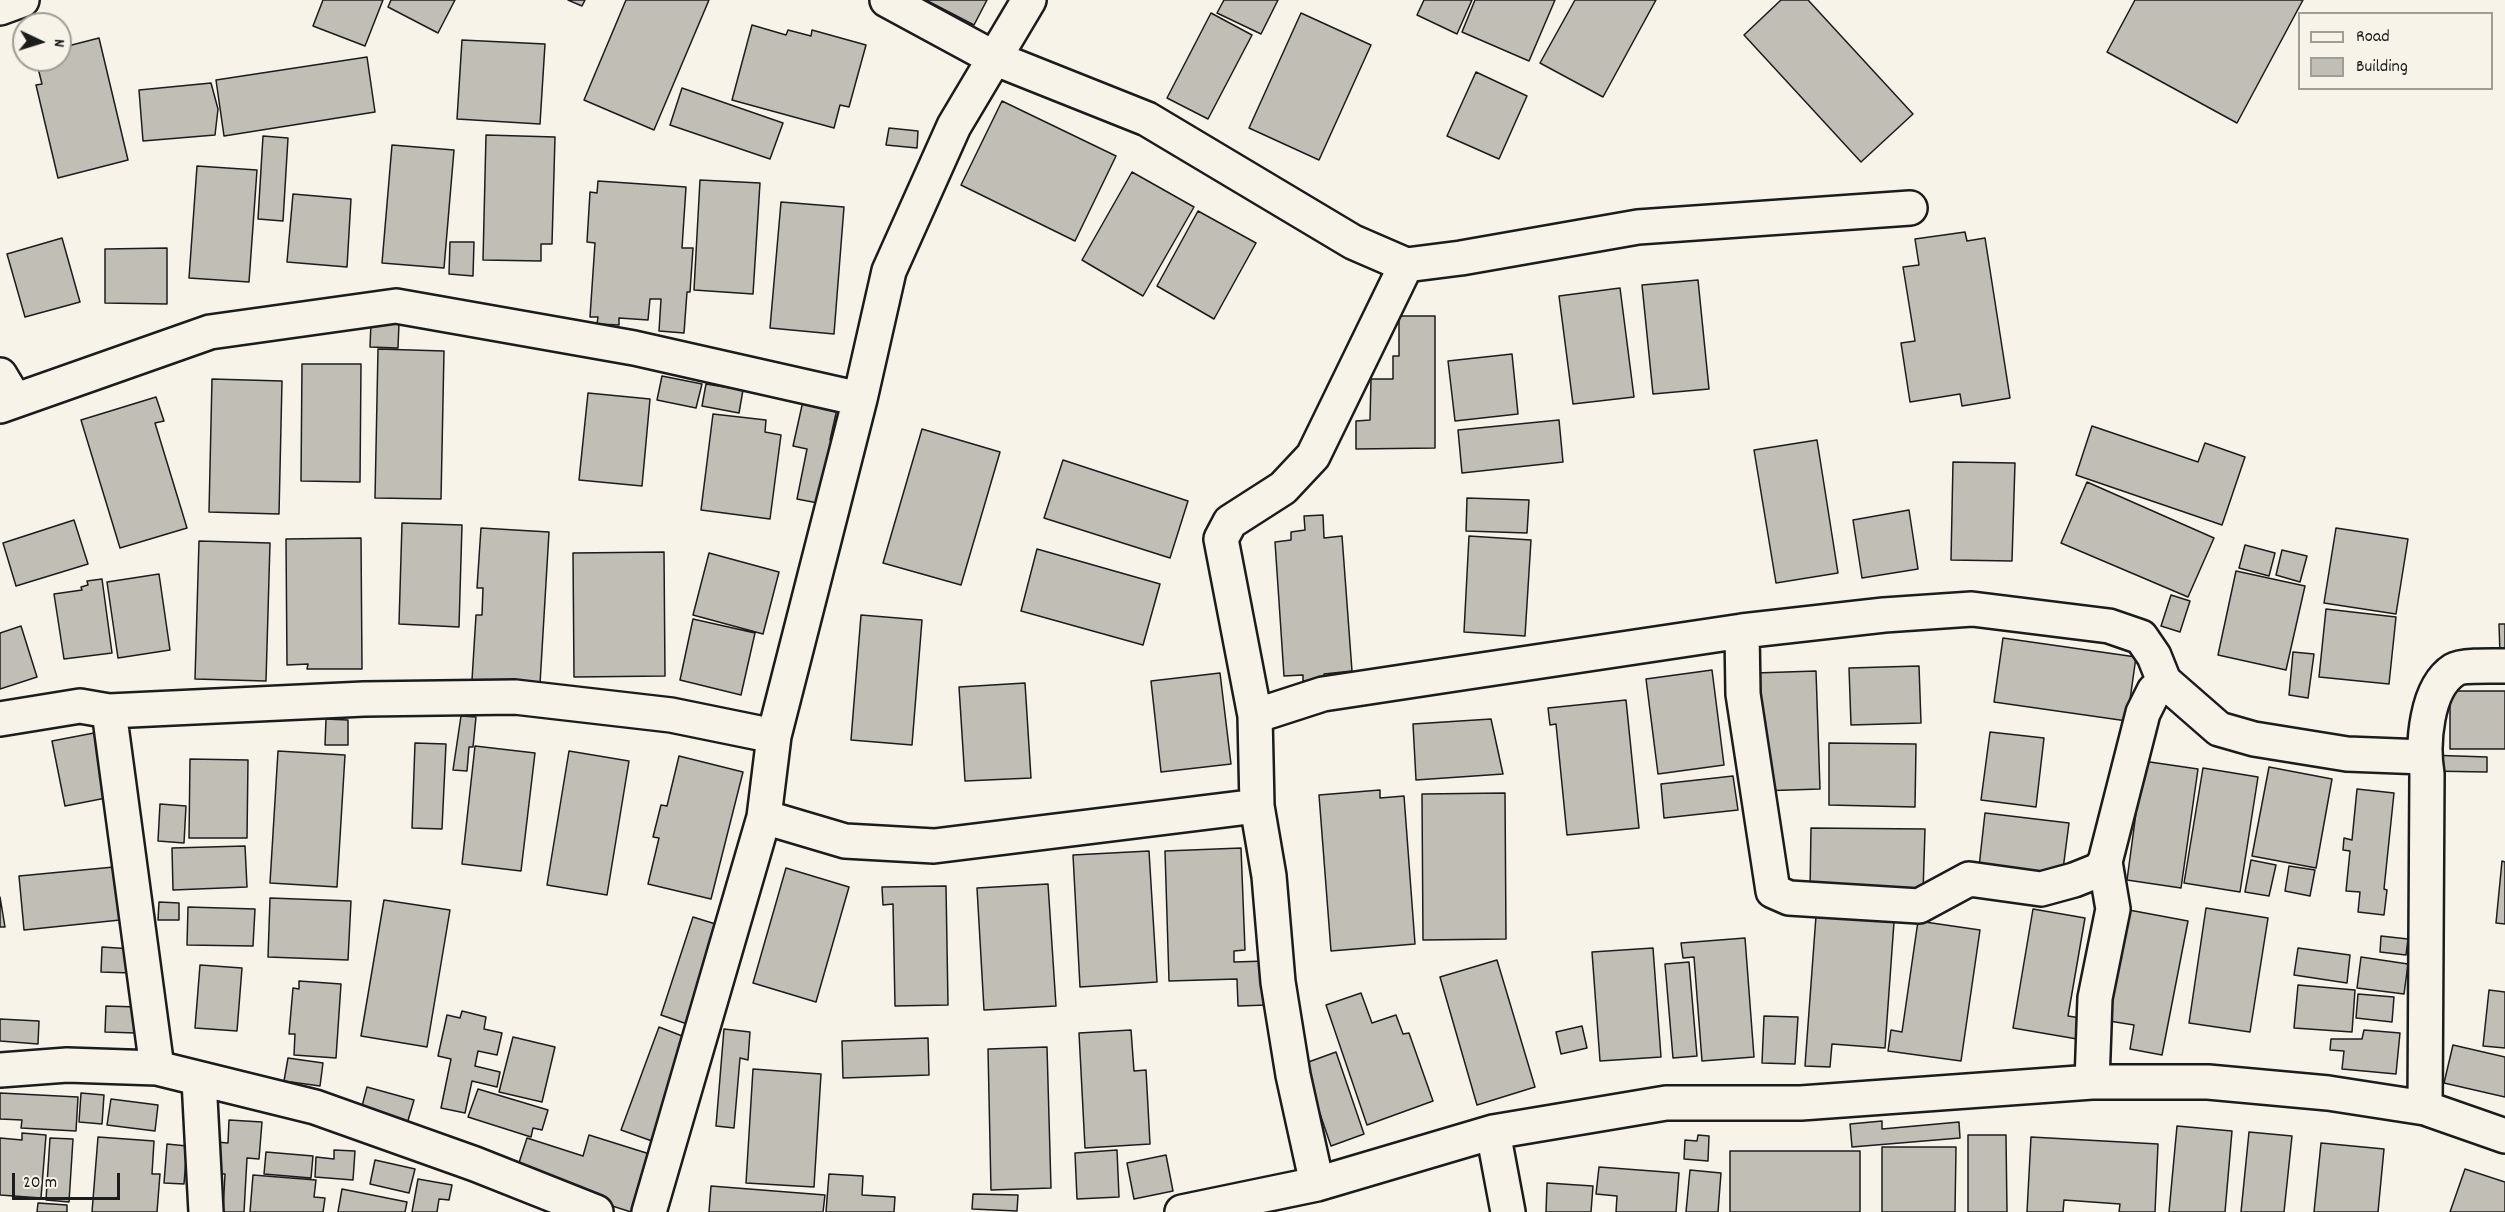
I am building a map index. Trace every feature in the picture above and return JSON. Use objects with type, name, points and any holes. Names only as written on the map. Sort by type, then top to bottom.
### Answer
[{"type":"street","points":[[0,8],[22,0]]},
{"type":"street","points":[[887,0],[994,58],[1147,118],[1353,242],[1406,265],[1461,258],[1638,227],[1910,208]]},
{"type":"street","points":[[649,1212],[764,817],[774,736],[860,399],[889,271],[954,126],[1029,0]]},
{"type":"street","points":[[1304,1195],[1293,1075],[1278,982],[1269,876],[1257,807],[1255,717],[1221,538],[1230,522],[1283,488],[1313,456],[1406,265]]},
{"type":"street","points":[[5,394],[210,332],[396,306],[634,348],[860,399]]},
{"type":"street","points":[[1255,717],[1323,694],[1742,632],[1884,615],[1972,609],[2109,626],[2141,637],[2154,656],[2164,681],[2219,729],[2254,739],[2347,754],[2424,757]]},
{"type":"street","points":[[1742,632],[1743,694],[1773,891],[1789,898],[1919,906],[1969,879],[2042,889],[2099,870],[2105,862],[2143,713],[2154,691],[2164,681]]},
{"type":"street","points":[[2426,1108],[2427,774],[2424,757],[2431,704],[2437,686],[2456,669],[2505,666]]},
{"type":"street","points":[[0,719],[80,706],[109,711],[364,699],[515,697],[671,715],[774,736]]},
{"type":"street","points":[[109,711],[157,1068]]},
{"type":"street","points":[[764,817],[845,841],[934,846],[1257,807]]},
{"type":"street","points":[[2092,1082],[2095,998],[2113,909],[2105,862]]},
{"type":"street","points":[[0,1070],[67,1065],[157,1068],[315,1107],[475,1164],[596,1212]]},
{"type":"street","points":[[199,1080],[206,1212]]},
{"type":"street","points":[[1182,1212],[1304,1195],[1493,1132],[1666,1103],[1801,1103],[2092,1082],[2208,1082],[2328,1093],[2426,1108],[2505,1136]]},
{"type":"street","points":[[1493,1132],[1508,1212]]},
{"type":"building","points":[[323,0],[383,0],[365,46],[313,26]]},
{"type":"building","points":[[391,0],[455,0],[438,33],[388,7]]},
{"type":"building","points":[[568,0],[585,0],[582,6]]},
{"type":"building","points":[[626,0],[709,0],[654,130],[584,100]]},
{"type":"building","points":[[926,0],[987,0],[974,25]]},
{"type":"building","points":[[1224,0],[1278,0],[1261,34],[1217,13]]},
{"type":"building","points":[[1424,0],[1472,0],[1457,34],[1417,15]]},
{"type":"building","points":[[1475,0],[1555,0],[1529,61],[1462,32]]},
{"type":"building","points":[[1575,0],[1656,0],[1603,97],[1540,63]]},
{"type":"building","points":[[1781,0],[1808,0],[1913,114],[1861,162],[1744,35]]},
{"type":"building","points":[[2135,0],[2303,0],[2237,123],[2107,52]]},
{"type":"building","points":[[1211,13],[1252,35],[1208,119],[1167,98]]},
{"type":"building","points":[[1301,13],[1371,45],[1319,160],[1249,128]]},
{"type":"building","points":[[752,25],[786,35],[788,30],[811,36],[812,30],[866,45],[849,107],[840,105],[834,128],[732,100]]},
{"type":"building","points":[[99,38],[128,160],[58,178],[36,85],[42,84],[39,72],[72,72],[72,45]]},
{"type":"building","points":[[462,40],[545,44],[540,124],[457,119]]},
{"type":"building","points":[[367,57],[375,112],[224,136],[216,80]]},
{"type":"building","points":[[1476,72],[1527,96],[1499,159],[1447,136]]},
{"type":"building","points":[[211,83],[218,109],[215,135],[143,141],[139,90]]},
{"type":"building","points":[[682,88],[783,123],[770,159],[670,125]]},
{"type":"building","points":[[1002,101],[1116,156],[1075,241],[961,185]]},
{"type":"building","points":[[889,128],[918,131],[917,148],[886,145]]},
{"type":"building","points":[[486,135],[555,137],[552,244],[541,244],[541,261],[483,260]]},
{"type":"building","points":[[263,136],[288,138],[283,221],[258,219]]},
{"type":"building","points":[[392,145],[454,150],[444,268],[382,263]]},
{"type":"building","points":[[197,166],[257,170],[249,282],[189,278]]},
{"type":"building","points":[[1132,172],[1194,207],[1143,296],[1082,260]]},
{"type":"building","points":[[700,180],[760,183],[753,294],[694,290]]},
{"type":"building","points":[[598,181],[686,187],[682,248],[693,248],[684,333],[659,331],[661,299],[650,299],[648,320],[619,318],[619,325],[597,324],[598,317],[590,317],[595,243],[587,242],[590,192],[597,193]]},
{"type":"building","points":[[293,194],[351,199],[347,267],[287,262]]},
{"type":"building","points":[[781,202],[844,207],[834,334],[770,328]]},
{"type":"building","points":[[1198,211],[1256,243],[1214,319],[1157,286]]},
{"type":"building","points":[[1965,232],[1967,241],[1985,238],[2010,398],[1962,406],[1960,394],[1910,402],[1901,343],[1915,341],[1903,267],[1919,265],[1915,239]]},
{"type":"building","points":[[62,238],[80,302],[25,317],[7,254]]},
{"type":"building","points":[[450,242],[474,242],[473,276],[449,274]]},
{"type":"building","points":[[167,248],[167,304],[105,303],[105,249]]},
{"type":"building","points":[[1698,280],[1709,389],[1653,394],[1642,285]]},
{"type":"building","points":[[1620,288],[1634,397],[1573,404],[1559,296]]},
{"type":"building","points":[[1399,316],[1435,316],[1435,448],[1356,449],[1356,421],[1370,420],[1371,379],[1393,379],[1393,356],[1399,356]]},
{"type":"building","points":[[371,322],[399,323],[398,348],[370,347]]},
{"type":"building","points":[[378,349],[444,351],[441,499],[375,498]]},
{"type":"building","points":[[1512,354],[1518,414],[1455,421],[1448,361]]},
{"type":"building","points":[[302,364],[361,364],[360,482],[301,481]]},
{"type":"building","points":[[662,376],[702,384],[696,408],[657,400]]},
{"type":"building","points":[[212,379],[282,381],[279,514],[209,512]]},
{"type":"building","points":[[706,384],[743,390],[739,413],[702,406]]},
{"type":"building","points":[[588,393],[650,399],[642,486],[579,480]]},
{"type":"building","points":[[156,397],[164,421],[155,423],[187,528],[120,548],[81,420]]},
{"type":"building","points":[[803,401],[837,409],[830,440],[836,441],[823,504],[797,499],[807,449],[793,446]]},
{"type":"building","points":[[713,414],[766,420],[765,432],[781,435],[770,519],[701,510]]},
{"type":"building","points":[[1559,420],[1563,462],[1462,473],[1458,430]]},
{"type":"building","points":[[2092,426],[2198,462],[2205,443],[2245,457],[2222,525],[2076,475]]},
{"type":"building","points":[[922,429],[1000,452],[961,585],[883,563]]},
{"type":"building","points":[[1817,440],[1838,573],[1776,583],[1754,450]]},
{"type":"building","points":[[1063,460],[1188,501],[1170,558],[1044,518]]},
{"type":"building","points":[[1953,462],[2015,463],[2012,561],[1951,560]]},
{"type":"building","points":[[2087,482],[2214,538],[2188,597],[2061,543]]},
{"type":"building","points":[[1467,498],[1529,500],[1527,533],[1466,531]]},
{"type":"building","points":[[1909,510],[1918,569],[1862,578],[1853,520]]},
{"type":"building","points":[[1323,515],[1324,538],[1342,536],[1352,671],[1324,674],[1324,679],[1303,681],[1303,675],[1284,676],[1275,542],[1291,540],[1291,532],[1305,530],[1304,516]]},
{"type":"building","points":[[74,520],[88,564],[16,586],[3,543]]},
{"type":"building","points":[[402,523],[462,525],[459,627],[399,624]]},
{"type":"building","points":[[481,528],[549,532],[540,684],[472,680],[476,615],[482,615],[483,588],[477,588]]},
{"type":"building","points":[[2336,528],[2408,539],[2396,614],[2324,603]]},
{"type":"building","points":[[1469,536],[1531,540],[1525,636],[1464,632]]},
{"type":"building","points":[[361,538],[362,669],[307,669],[308,664],[287,665],[286,539]]},
{"type":"building","points":[[199,541],[270,543],[266,681],[195,679]]},
{"type":"building","points":[[2245,545],[2275,553],[2269,576],[2239,568]]},
{"type":"building","points":[[1037,549],[1160,584],[1143,645],[1021,611]]},
{"type":"building","points":[[2282,550],[2307,556],[2300,582],[2276,575]]},
{"type":"building","points":[[664,552],[665,676],[574,677],[573,553]]},
{"type":"building","points":[[709,553],[779,572],[763,634],[693,615]]},
{"type":"building","points":[[2236,571],[2305,586],[2286,670],[2218,655]]},
{"type":"building","points":[[159,574],[170,650],[118,658],[107,582]]},
{"type":"building","points":[[102,579],[112,653],[64,659],[54,594],[82,590],[81,587],[88,585],[87,581]]},
{"type":"building","points":[[2171,595],[2190,601],[2180,632],[2161,626]]},
{"type":"building","points":[[2326,609],[2396,617],[2389,684],[2319,677]]},
{"type":"building","points":[[861,615],[922,620],[912,745],[851,740]]},
{"type":"building","points":[[693,619],[755,633],[741,695],[680,680]]},
{"type":"building","points":[[2499,624],[2505,624],[2505,655],[2500,655]]},
{"type":"building","points":[[21,626],[37,677],[0,689],[0,633]]},
{"type":"building","points":[[2003,638],[2136,657],[2127,721],[1994,702]]},
{"type":"building","points":[[2293,652],[2314,654],[2308,698],[2289,695]]},
{"type":"building","points":[[1919,666],[1921,723],[1851,725],[1849,668]]},
{"type":"building","points":[[1712,670],[1724,765],[1658,774],[1646,679]]},
{"type":"building","points":[[1816,671],[1820,789],[1759,791],[1755,673]]},
{"type":"building","points":[[1220,673],[1231,764],[1161,772],[1151,681]]},
{"type":"building","points":[[1025,683],[1031,778],[965,781],[959,687]]},
{"type":"building","points":[[2450,691],[2505,691],[2505,749],[2450,749]]},
{"type":"building","points":[[1626,700],[1639,828],[1567,835],[1556,724],[1550,725],[1548,708]]},
{"type":"building","points":[[461,716],[476,717],[473,747],[469,747],[467,771],[453,770]]},
{"type":"building","points":[[326,719],[348,720],[348,745],[325,745]]},
{"type":"building","points":[[1491,719],[1503,774],[1416,780],[1413,724]]},
{"type":"building","points":[[1990,732],[2044,738],[2036,807],[1981,800]]},
{"type":"building","points":[[94,733],[106,798],[65,806],[52,741]]},
{"type":"building","points":[[415,743],[446,744],[442,829],[412,828]]},
{"type":"building","points":[[1829,743],[1916,744],[1915,807],[1829,805]]},
{"type":"building","points":[[475,746],[535,753],[521,871],[462,864]]},
{"type":"building","points":[[278,751],[345,755],[337,887],[270,883]]},
{"type":"building","points":[[569,751],[629,761],[607,895],[547,885]]},
{"type":"building","points":[[2428,755],[2487,757],[2487,772],[2428,771]]},
{"type":"building","points":[[679,756],[743,772],[711,899],[648,884],[659,838],[653,837],[661,805],[667,806]]},
{"type":"building","points":[[190,759],[248,760],[247,838],[189,838]]},
{"type":"building","points":[[2143,761],[2198,769],[2181,888],[2127,880]]},
{"type":"building","points":[[2269,767],[2332,779],[2316,868],[2252,856]]},
{"type":"building","points":[[2203,768],[2258,777],[2240,892],[2184,883]]},
{"type":"building","points":[[1733,776],[1738,810],[1664,818],[1661,784]]},
{"type":"building","points":[[2357,789],[2394,793],[2384,889],[2387,890],[2384,915],[2358,912],[2360,892],[2346,891],[2350,851],[2343,850],[2344,838],[2352,840]]},
{"type":"building","points":[[1380,790],[1380,798],[1404,796],[1415,944],[1331,951],[1319,795]]},
{"type":"building","points":[[1505,793],[1506,939],[1423,940],[1422,794]]},
{"type":"building","points":[[160,804],[186,806],[184,843],[158,841]]},
{"type":"building","points":[[1985,813],[2069,823],[2062,877],[1979,867]]},
{"type":"building","points":[[1811,828],[1925,829],[1923,893],[1810,892]]},
{"type":"building","points":[[245,846],[247,887],[173,890],[172,848]]},
{"type":"building","points":[[1241,848],[1245,950],[1234,951],[1234,962],[1266,961],[1267,1005],[1238,1006],[1237,979],[1169,981],[1165,851]]},
{"type":"building","points":[[1149,851],[1157,982],[1080,987],[1073,855]]},
{"type":"building","points":[[2251,860],[2276,865],[2269,896],[2245,892]]},
{"type":"building","points":[[2502,861],[2505,862],[2505,924],[2496,923]]},
{"type":"building","points":[[2289,866],[2315,870],[2310,896],[2285,891]]},
{"type":"building","points":[[114,867],[120,920],[24,930],[19,876]]},
{"type":"building","points":[[786,868],[849,887],[816,1002],[753,983]]},
{"type":"building","points":[[1048,884],[1056,1006],[984,1010],[977,888]]},
{"type":"building","points":[[946,886],[948,1005],[895,1006],[893,904],[883,905],[882,887]]},
{"type":"building","points":[[0,897],[5,927],[0,927]]},
{"type":"building","points":[[270,898],[351,901],[348,960],[268,957]]},
{"type":"building","points":[[384,900],[450,910],[427,1047],[361,1036]]},
{"type":"building","points":[[159,902],[179,903],[179,920],[158,920]]},
{"type":"building","points":[[188,907],[255,909],[253,946],[187,945]]},
{"type":"building","points":[[2206,908],[2268,918],[2250,1032],[2189,1023]]},
{"type":"building","points":[[2033,909],[2085,918],[2068,1016],[2081,1018],[2077,1039],[2013,1028]]},
{"type":"building","points":[[2129,910],[2188,921],[2162,1055],[2130,1049],[2134,1025],[2109,1021]]},
{"type":"building","points":[[1816,916],[1894,922],[1885,1048],[1832,1044],[1830,1067],[1805,1066]]},
{"type":"building","points":[[693,917],[725,927],[693,1026],[661,1015]]},
{"type":"building","points":[[1918,921],[1980,930],[1961,1061],[1888,1051],[1891,1030],[1902,1032]]},
{"type":"building","points":[[2381,936],[2408,939],[2406,955],[2380,952]]},
{"type":"building","points":[[1745,938],[1754,1057],[1702,1061],[1694,957],[1683,958],[1681,943]]},
{"type":"building","points":[[102,947],[133,949],[132,973],[101,972]]},
{"type":"building","points":[[1653,948],[1661,1057],[1600,1061],[1592,952]]},
{"type":"building","points":[[2298,948],[2350,955],[2347,983],[2294,975]]},
{"type":"building","points":[[2361,957],[2408,964],[2404,994],[2357,988]]},
{"type":"building","points":[[1497,960],[1535,1087],[1477,1105],[1440,977]]},
{"type":"building","points":[[1689,962],[1697,1056],[1673,1058],[1665,964]]},
{"type":"building","points":[[200,965],[242,968],[237,1031],[195,1028]]},
{"type":"building","points":[[299,981],[341,984],[336,1058],[294,1055],[295,1034],[289,1034],[293,988],[299,989]]},
{"type":"building","points":[[2298,985],[2355,990],[2352,1032],[2294,1028]]},
{"type":"building","points":[[2489,990],[2505,992],[2505,1048],[2483,1046]]},
{"type":"building","points":[[1361,993],[1372,1023],[1396,1015],[1403,1034],[1409,1033],[1433,1101],[1367,1125],[1326,1005]]},
{"type":"building","points":[[2358,994],[2394,997],[2392,1022],[2356,1018]]},
{"type":"building","points":[[106,1006],[138,1007],[136,1033],[105,1032]]},
{"type":"building","points":[[462,1011],[486,1017],[484,1029],[502,1033],[497,1055],[478,1051],[475,1066],[500,1072],[497,1087],[472,1081],[465,1113],[441,1108],[451,1059],[438,1056],[447,1015],[460,1018]]},
{"type":"building","points":[[1764,1016],[1798,1017],[1795,1064],[1762,1063]]},
{"type":"building","points":[[0,1019],[39,1021],[38,1044],[0,1041]]},
{"type":"building","points":[[1582,1026],[1587,1048],[1561,1054],[1556,1032]]},
{"type":"building","points":[[659,1027],[690,1039],[652,1141],[621,1130]]},
{"type":"building","points":[[724,1029],[750,1032],[748,1060],[740,1058],[734,1128],[716,1126]]},
{"type":"building","points":[[1131,1030],[1134,1071],[1146,1070],[1150,1144],[1085,1148],[1079,1033]]},
{"type":"building","points":[[2364,1030],[2400,1033],[2396,1074],[2342,1069],[2344,1051],[2330,1050],[2331,1039],[2362,1039]]},
{"type":"building","points":[[513,1037],[555,1047],[542,1102],[499,1092]]},
{"type":"building","points":[[928,1038],[929,1075],[843,1078],[842,1041]]},
{"type":"building","points":[[2453,1045],[2505,1057],[2505,1097],[2444,1083]]},
{"type":"building","points":[[1047,1047],[1051,1188],[991,1190],[988,1049]]},
{"type":"building","points":[[1336,1052],[1364,1134],[1331,1146],[1303,1064]]},
{"type":"building","points":[[288,1058],[323,1063],[320,1086],[284,1081]]},
{"type":"building","points":[[753,1069],[821,1074],[814,1187],[746,1183]]},
{"type":"building","points":[[367,1087],[414,1100],[407,1124],[361,1110]]},
{"type":"building","points":[[478,1089],[548,1110],[542,1130],[533,1128],[531,1137],[468,1117]]},
{"type":"building","points":[[0,1093],[78,1097],[76,1131],[21,1128],[22,1120],[0,1119]]},
{"type":"building","points":[[81,1093],[104,1095],[102,1124],[79,1122]]},
{"type":"building","points":[[111,1099],[158,1105],[155,1131],[107,1125]]},
{"type":"building","points":[[229,1120],[262,1122],[259,1159],[247,1158],[244,1212],[223,1212],[225,1174],[214,1173],[216,1142],[228,1143]]},
{"type":"building","points":[[1882,1121],[1882,1129],[1959,1122],[1960,1138],[1852,1147],[1850,1124]]},
{"type":"building","points":[[2177,1126],[2232,1131],[2225,1212],[2169,1212]]},
{"type":"building","points":[[2249,1132],[2292,1136],[2284,1212],[2241,1212]]},
{"type":"building","points":[[22,1133],[46,1135],[41,1198],[0,1195],[0,1138],[22,1140]]},
{"type":"building","points":[[589,1135],[656,1156],[639,1212],[631,1212],[515,1175],[527,1138],[583,1156]]},
{"type":"building","points":[[1698,1135],[1709,1136],[1708,1161],[1684,1159],[1685,1140],[1697,1141]]},
{"type":"building","points":[[1968,1135],[2006,1135],[2007,1212],[1968,1212]]},
{"type":"building","points":[[98,1137],[154,1141],[152,1174],[160,1174],[157,1212],[92,1212]]},
{"type":"building","points":[[2031,1137],[2158,1144],[2155,1212],[2119,1212],[2120,1204],[2064,1200],[2063,1212],[2027,1212]]},
{"type":"building","points":[[50,1138],[73,1139],[69,1202],[46,1200]]},
{"type":"building","points":[[2321,1143],[2384,1149],[2378,1212],[2314,1212]]},
{"type":"building","points":[[167,1144],[187,1146],[184,1184],[164,1183]]},
{"type":"building","points":[[1882,1147],[1956,1147],[1955,1212],[1882,1212]]},
{"type":"building","points":[[334,1150],[355,1151],[353,1180],[315,1177],[316,1157],[334,1159]]},
{"type":"building","points":[[1117,1150],[1119,1197],[1077,1199],[1075,1153]]},
{"type":"building","points":[[1730,1151],[1860,1151],[1860,1212],[1730,1212]]},
{"type":"building","points":[[266,1152],[313,1156],[311,1178],[264,1174]]},
{"type":"building","points":[[1166,1155],[1173,1191],[1134,1199],[1127,1163]]},
{"type":"building","points":[[375,1160],[415,1169],[409,1193],[370,1184]]},
{"type":"building","points":[[1599,1167],[1679,1173],[1676,1212],[1616,1212],[1617,1196],[1596,1194]]},
{"type":"building","points":[[2465,1169],[2505,1182],[2505,1212],[2450,1212]]},
{"type":"building","points":[[1690,1170],[1721,1173],[1718,1212],[1686,1212]]},
{"type":"building","points":[[829,1174],[863,1176],[862,1195],[895,1197],[894,1212],[826,1212]]},
{"type":"building","points":[[253,1175],[316,1180],[314,1197],[325,1198],[323,1212],[250,1212]]},
{"type":"building","points":[[418,1179],[452,1185],[449,1200],[439,1199],[437,1212],[412,1212]]},
{"type":"building","points":[[1547,1183],[1593,1186],[1591,1212],[1546,1212]]},
{"type":"building","points":[[711,1186],[825,1195],[823,1212],[709,1212]]},
{"type":"building","points":[[342,1189],[407,1202],[405,1212],[338,1212]]},
{"type":"building","points":[[973,1194],[1018,1195],[1017,1211],[972,1209]]},
{"type":"building","points":[[38,1203],[67,1205],[67,1212],[37,1212]]}]
